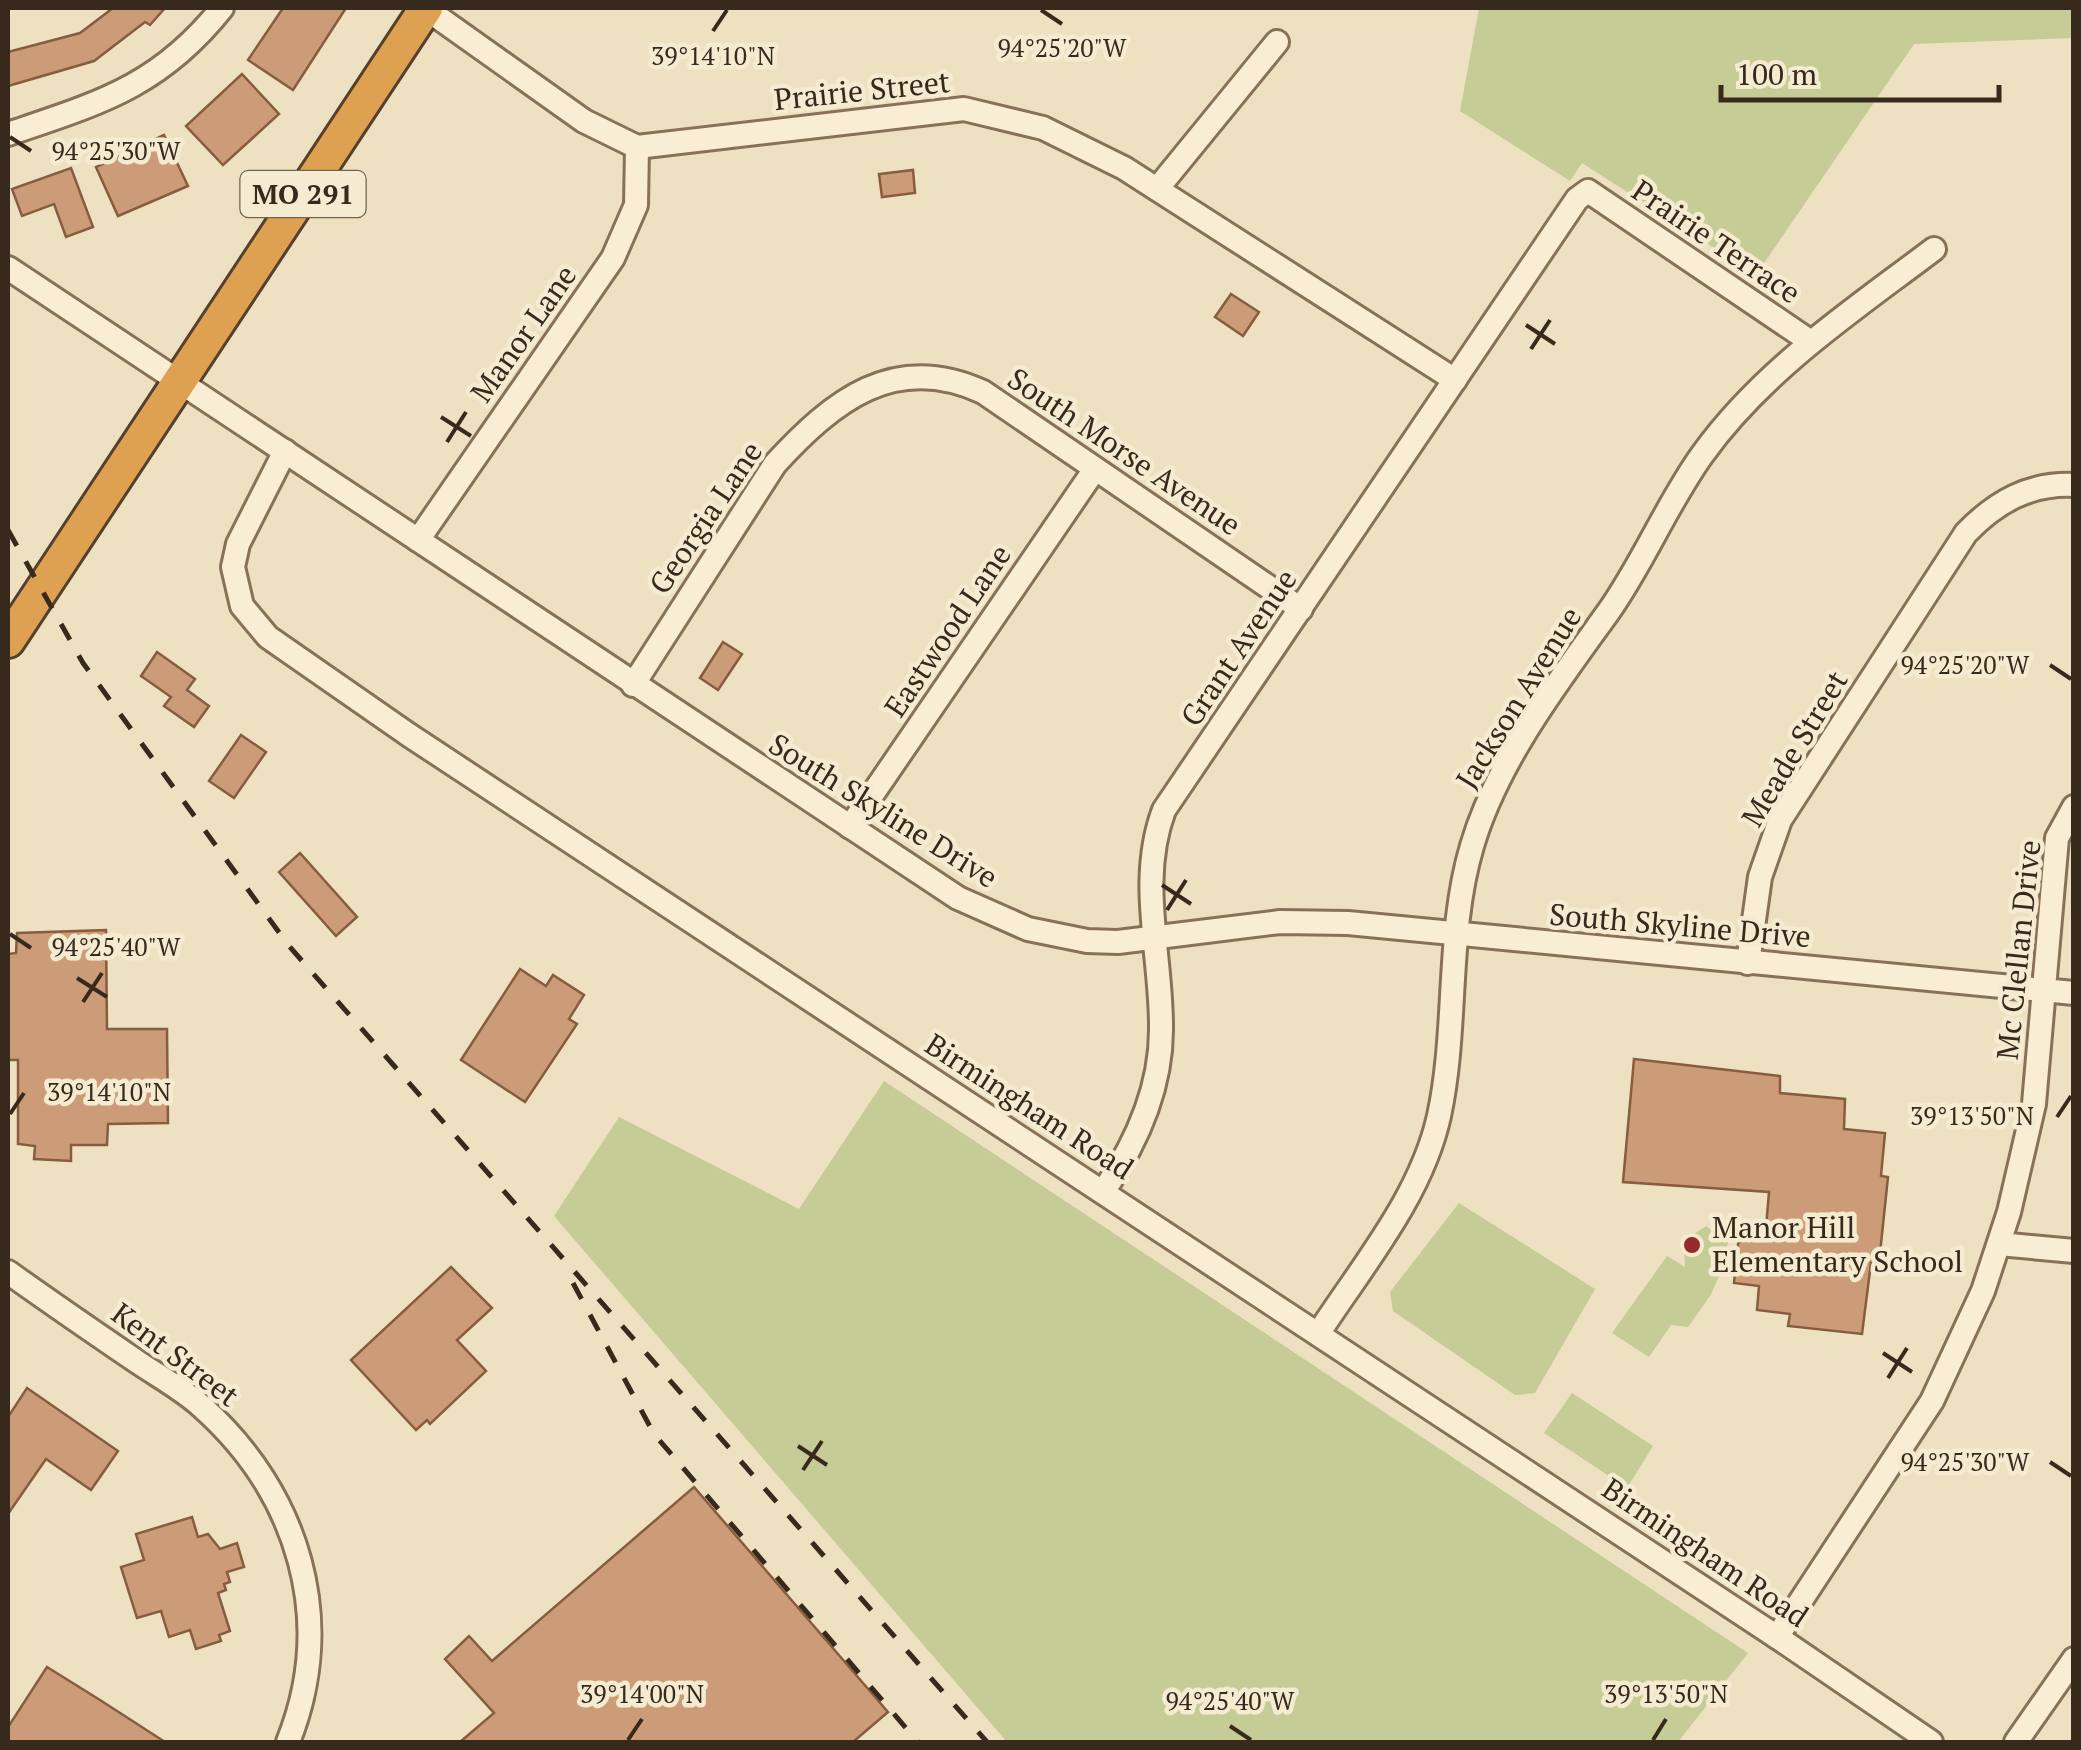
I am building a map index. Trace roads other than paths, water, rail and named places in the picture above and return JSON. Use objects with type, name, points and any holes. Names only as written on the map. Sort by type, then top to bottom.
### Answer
[{"type":"highway","name":"MO 291","points":[[8,641],[426,8]]},
{"type":"street","points":[[8,134],[140,85],[178,56],[222,8]]},
{"type":"street","points":[[426,8],[596,129],[637,147]]},
{"type":"street","points":[[1157,189],[1277,42]]},
{"type":"street","name":"Prairie Street","points":[[637,147],[964,109],[1043,128],[1157,189],[1455,380]]},
{"type":"street","name":"Manor Lane","points":[[418,540],[613,258],[636,206],[637,147]]},
{"type":"street","name":"Grant Avenue","points":[[1103,1192],[1133,1144],[1153,1090],[1161,1030],[1151,856],[1164,810],[1577,199],[1588,191]]},
{"type":"street","name":"Prairie Terrace","points":[[1588,191],[1811,342]]},
{"type":"street","name":"Jackson Avenue","points":[[1318,1334],[1406,1200],[1430,1146],[1444,1089],[1458,935],[1472,846],[1500,778],[1642,559],[1701,456],[1748,399],[1811,342],[1934,250]]},
{"type":"street","name":"South Skyline Drive","points":[[8,268],[958,898],[1028,929],[1088,941],[1280,922],[1458,935],[2074,994]]},
{"type":"street","name":"South Morse Avenue","points":[[900,377],[945,379],[983,392],[1301,609]]},
{"type":"street","name":"Georgia Lane","points":[[633,685],[775,464],[798,439],[851,397],[880,380],[900,377]]},
{"type":"street","name":"Birmingham Road","points":[[286,451],[238,544],[234,567],[242,606],[268,637],[408,735],[1777,1636],[1931,1742]]},
{"type":"street","name":"Eastwood Lane","points":[[850,827],[1095,468]]},
{"type":"street","name":"Meade Street","points":[[1748,963],[1760,877],[1780,820],[1966,533],[1985,514],[2019,494],[2074,485]]},
{"type":"street","name":"Mc Clellan Drive","points":[[1777,1636],[1932,1402],[1957,1356],[2000,1244],[2034,1104],[2057,838],[2074,807]]},
{"type":"street","points":[[2000,1244],[2074,1251]]},
{"type":"street","name":"Kent Street","points":[[8,1272],[200,1405],[226,1430],[265,1481],[302,1560],[311,1616],[309,1671],[288,1742]]},
{"type":"street","points":[[2016,1742],[2074,1658]]},
{"type":"railway","points":[[8,530],[83,663],[289,946],[987,1742]]},
{"type":"railway","points":[[573,1283],[654,1434],[918,1742]]},
{"type":"place","name":"Manor Hill Elementary School","points":[[1692,1245]]}]
